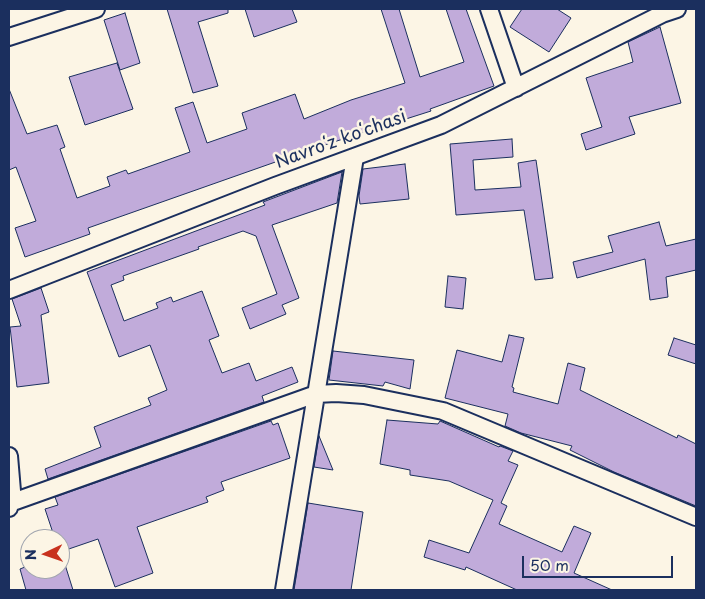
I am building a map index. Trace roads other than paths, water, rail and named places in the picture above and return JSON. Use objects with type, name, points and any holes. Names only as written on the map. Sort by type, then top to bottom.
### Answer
[{"type":"street","points":[[9,37],[96,9]]},
{"type":"street","points":[[489,9],[516,88]]},
{"type":"street","name":"Navroʻz koʻchasi","points":[[9,290],[441,125],[662,14],[677,9]]},
{"type":"street","points":[[284,590],[354,157]]},
{"type":"street","points":[[9,506],[316,394],[336,393],[364,395],[443,411],[696,517]]},
{"type":"street","points":[[9,456],[12,491],[9,506]]}]
